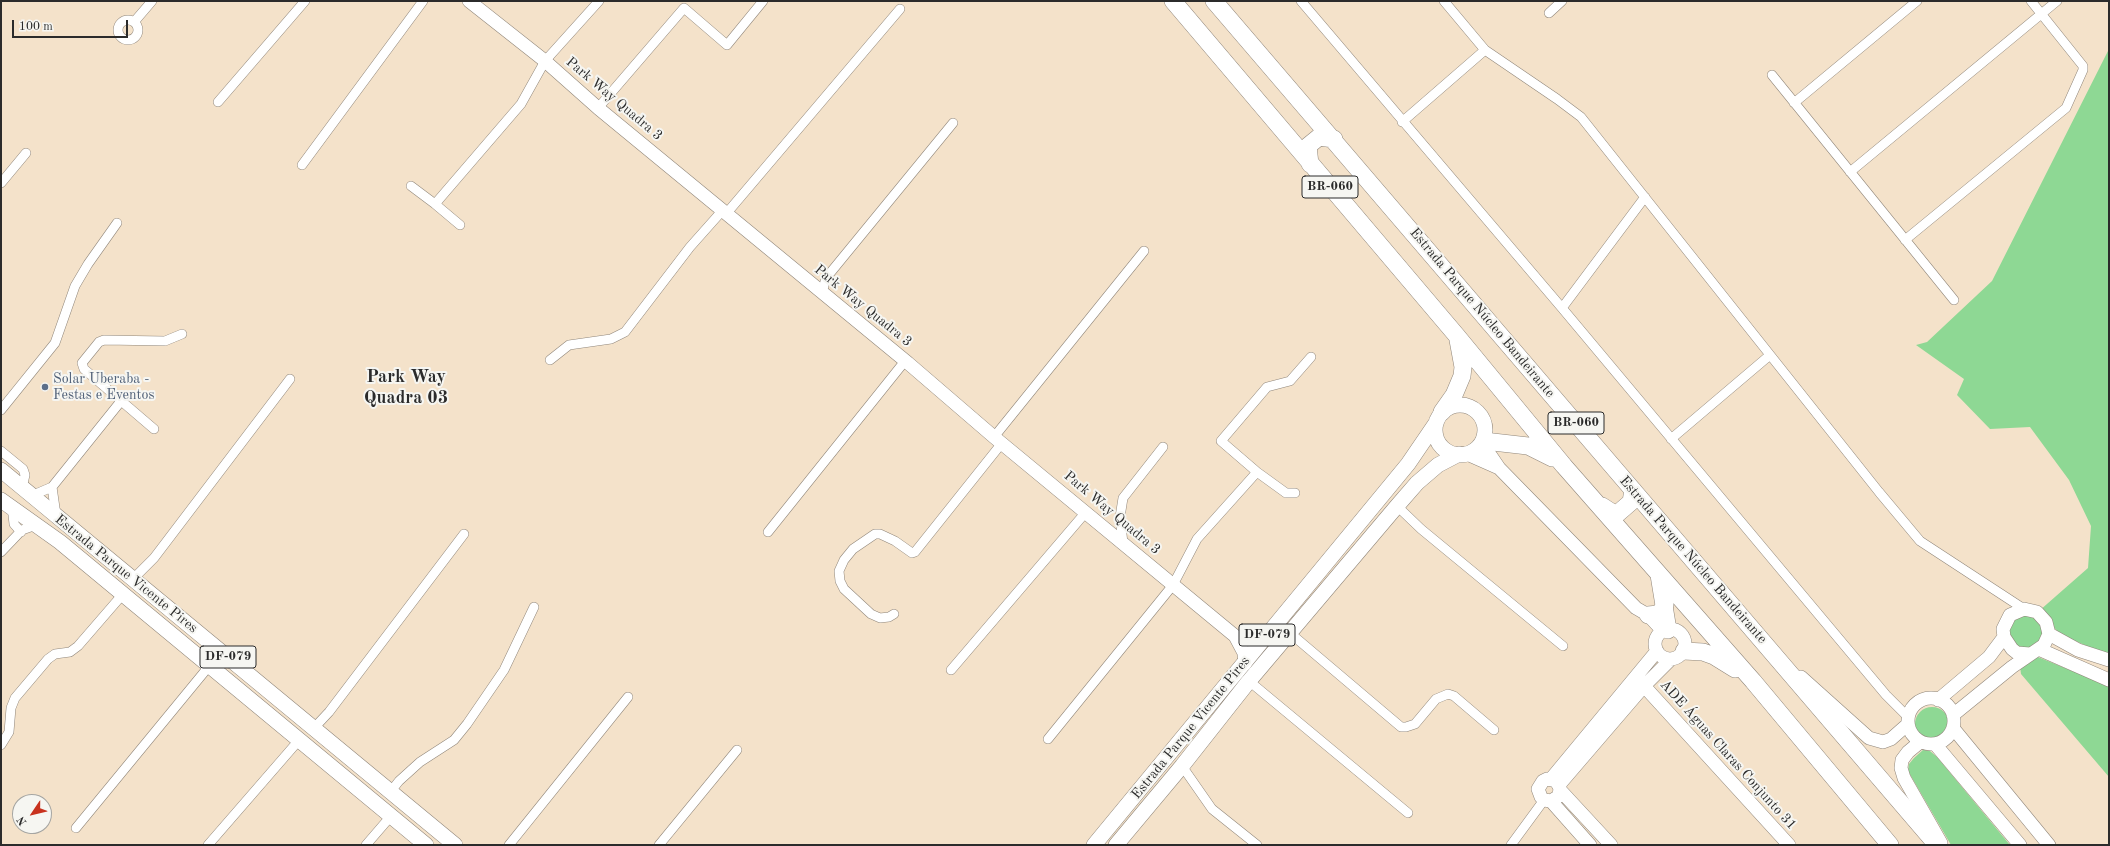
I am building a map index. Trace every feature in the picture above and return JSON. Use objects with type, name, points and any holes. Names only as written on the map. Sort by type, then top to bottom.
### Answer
[{"type":"highway","name":"BR-060","points":[[1172,1],[1457,336],[1564,466],[1753,681],[1890,845]]},
{"type":"highway","name":"Estrada Parque Núcleo Bandeirante","points":[[1214,1],[1334,139],[1937,845]]},
{"type":"highway","points":[[1310,164],[1308,146],[1319,137],[1334,139]]},
{"type":"highway","points":[[1439,417],[1454,395],[1462,376],[1462,356],[1457,336]]},
{"type":"highway","points":[[1483,442],[1528,446],[1543,452],[1564,466]]},
{"type":"highway","points":[[1598,504],[1616,515],[1632,502],[1633,490]]},
{"type":"highway","points":[[1658,573],[1665,605],[1663,633]]},
{"type":"highway","points":[[1642,612],[1658,614],[1665,605]]},
{"type":"highway","points":[[1677,655],[1703,652],[1714,656],[1753,681]]},
{"type":"main road","points":[[1462,454],[1447,450],[1438,441],[1435,429],[1439,417],[1453,406],[1460,405],[1472,409],[1480,416],[1483,422],[1485,434],[1483,442]]},
{"type":"main road","name":"Estrada Parque Vicente Pires","points":[[1094,845],[1245,664],[1261,641],[1408,464],[1439,417]]},
{"type":"main road","name":"Estrada Parque Vicente Pires","points":[[1116,845],[1182,766],[1249,681],[1396,506],[1417,483],[1438,465],[1462,454],[1473,452],[1483,442]]},
{"type":"main road","name":"Estrada Parque Vicente Pires","points":[[1,470],[56,518],[74,528],[133,579],[455,845]]},
{"type":"main road","name":"Estrada Parque Vicente Pires","points":[[7,503],[60,542],[300,739],[426,845]]},
{"type":"main road","points":[[1113,822],[1116,830],[1123,833],[1127,832]]},
{"type":"street","points":[[134,22],[152,1]]},
{"type":"street","points":[[218,102],[305,1]]},
{"type":"street","points":[[302,165],[423,1]]},
{"type":"street","name":"Park Way Quadra 3","points":[[469,1],[545,61],[598,108],[1235,636],[1244,653],[1245,664]]},
{"type":"street","points":[[435,204],[521,104],[545,61],[599,1]]},
{"type":"street","points":[[598,108],[684,8],[727,45],[763,1]]},
{"type":"street","points":[[1301,1],[1402,122],[1562,308],[1908,720],[1914,737],[1920,742],[1934,744],[1946,739],[1953,728],[1953,715],[1950,708],[1932,698],[1919,701],[1910,711],[1908,720],[1891,739],[1883,742],[1869,738],[1771,651]]},
{"type":"street","points":[[1444,1],[1485,50],[1558,98],[1581,117],[1888,503],[1920,541],[2024,609],[2037,612],[2046,622],[2049,634],[2078,650],[2109,660]]},
{"type":"street","points":[[1549,13],[1562,1]]},
{"type":"street","points":[[1794,103],[1917,1]]},
{"type":"street","points":[[1905,240],[2066,108],[2083,70],[2083,66],[2031,1]]},
{"type":"street","points":[[1850,172],[2058,1]]},
{"type":"street","points":[[550,360],[569,345],[611,339],[625,332],[690,248],[724,212],[900,9]]},
{"type":"street","points":[[1402,122],[1485,50]]},
{"type":"street","points":[[1772,75],[1954,300]]},
{"type":"street","points":[[822,293],[826,278],[953,123]]},
{"type":"street","points":[[1,183],[26,153]]},
{"type":"street","points":[[411,186],[460,225]]},
{"type":"street","points":[[1562,308],[1645,197]]},
{"type":"street","points":[[1,410],[55,343],[75,286],[88,264],[117,223]]},
{"type":"street","points":[[894,614],[889,617],[880,618],[871,614],[844,590],[840,581],[839,570],[844,560],[853,549],[875,534],[880,534],[895,541],[912,553],[915,552],[998,440],[1144,251]]},
{"type":"street","points":[[811,284],[826,278]]},
{"type":"street","points":[[154,429],[82,367],[82,363],[99,342],[104,340],[165,341],[182,334]]},
{"type":"street","points":[[1671,439],[1770,355]]},
{"type":"street","points":[[1294,493],[1286,493],[1257,472],[1221,441],[1267,387],[1290,381],[1311,357]]},
{"type":"street","points":[[768,532],[905,361]]},
{"type":"street","points":[[133,579],[154,558],[290,379]]},
{"type":"street","points":[[1,451],[23,469],[25,473],[26,492],[52,487],[121,401]]},
{"type":"street","points":[[1483,442],[1499,468],[1663,633]]},
{"type":"street","points":[[1123,543],[1120,517],[1123,498],[1163,447]]},
{"type":"street","points":[[1462,454],[1499,468]]},
{"type":"street","points":[[1048,739],[1173,585],[1197,539],[1257,472]]},
{"type":"street","points":[[52,487],[56,518]]},
{"type":"street","points":[[7,503],[14,524],[21,532]]},
{"type":"street","points":[[1396,506],[1421,529],[1563,646]]},
{"type":"street","points":[[951,670],[1086,512]]},
{"type":"street","points":[[1,552],[22,530],[36,525]]},
{"type":"street","points":[[314,728],[329,712],[464,534]]},
{"type":"street","points":[[1,745],[9,732],[11,708],[15,698],[48,659],[55,654],[70,652],[78,646],[123,594]]},
{"type":"street","points":[[391,791],[399,781],[420,762],[454,740],[467,724],[504,670],[534,606]]},
{"type":"street","points":[[2024,609],[2010,615],[2003,629],[2004,637],[2012,649],[2017,653],[2035,652],[2109,680]]},
{"type":"street","points":[[1557,785],[1644,686],[1677,655],[1685,643],[1682,635],[1676,630],[1663,633]]},
{"type":"street","points":[[1290,633],[1401,727],[1406,728],[1415,724],[1436,699],[1448,694],[1454,696],[1494,730]]},
{"type":"street","points":[[1511,845],[1548,800],[1559,796],[1557,785],[1657,651],[1663,633]]},
{"type":"street","points":[[1953,715],[1982,691],[2035,652],[2049,634]]},
{"type":"street","name":"Park Way Quadra 3","points":[[1235,636],[1252,641],[1261,641]]},
{"type":"street","points":[[1938,700],[1989,658],[2004,637]]},
{"type":"street","points":[[1657,651],[1663,657],[1677,655]]},
{"type":"street","points":[[76,828],[210,665]]},
{"type":"street","points":[[1969,676],[1982,691]]},
{"type":"street","points":[[1249,681],[1408,813]]},
{"type":"street","name":"ADE Águas Claras Conjunto 31","points":[[1644,686],[1789,845]]},
{"type":"street","points":[[509,845],[628,697]]},
{"type":"street","points":[[1953,728],[2049,845]]},
{"type":"street","points":[[208,845],[300,739]]},
{"type":"street","points":[[1920,742],[1908,752],[1902,760],[1900,768],[1904,778],[1942,845]]},
{"type":"street","points":[[1934,744],[2020,845]]},
{"type":"street","points":[[659,845],[737,750]]},
{"type":"street","points":[[1182,766],[1212,809],[1257,845]]},
{"type":"street","points":[[1590,845],[1548,800],[1539,793],[1538,789],[1543,781],[1557,785],[1604,843]]},
{"type":"street","points":[[366,845],[391,816]]},
{"type":"green space","points":[[2109,49],[2109,656],[2060,634],[2039,611],[2088,568],[2091,526],[2069,480],[2030,427],[1990,429],[1957,395],[1964,379],[1916,345],[1927,342],[1992,281]]},
{"type":"green space","points":[[2026,615],[2037,619],[2043,629],[2042,641],[2028,651],[2012,645],[2008,628],[2015,618]]},
{"type":"green space","points":[[2038,657],[2109,686],[2109,777],[2021,674],[2020,666]]},
{"type":"green space","points":[[1929,707],[1935,707],[1939,708],[1946,714],[1949,724],[1948,731],[1942,738],[1935,741],[1929,741],[1925,740],[1918,734],[1915,727],[1915,721],[1916,717],[1922,710]]},
{"type":"green space","points":[[1923,750],[1930,751],[1937,757],[2010,845],[1951,845],[1908,771],[1909,764]]},
{"type":"place","name":"Solar Uberaba - Festas e Eventos","points":[[45,387]]},
{"type":"district","name":"Park Way Quadra 03","points":[[406,387]]}]
